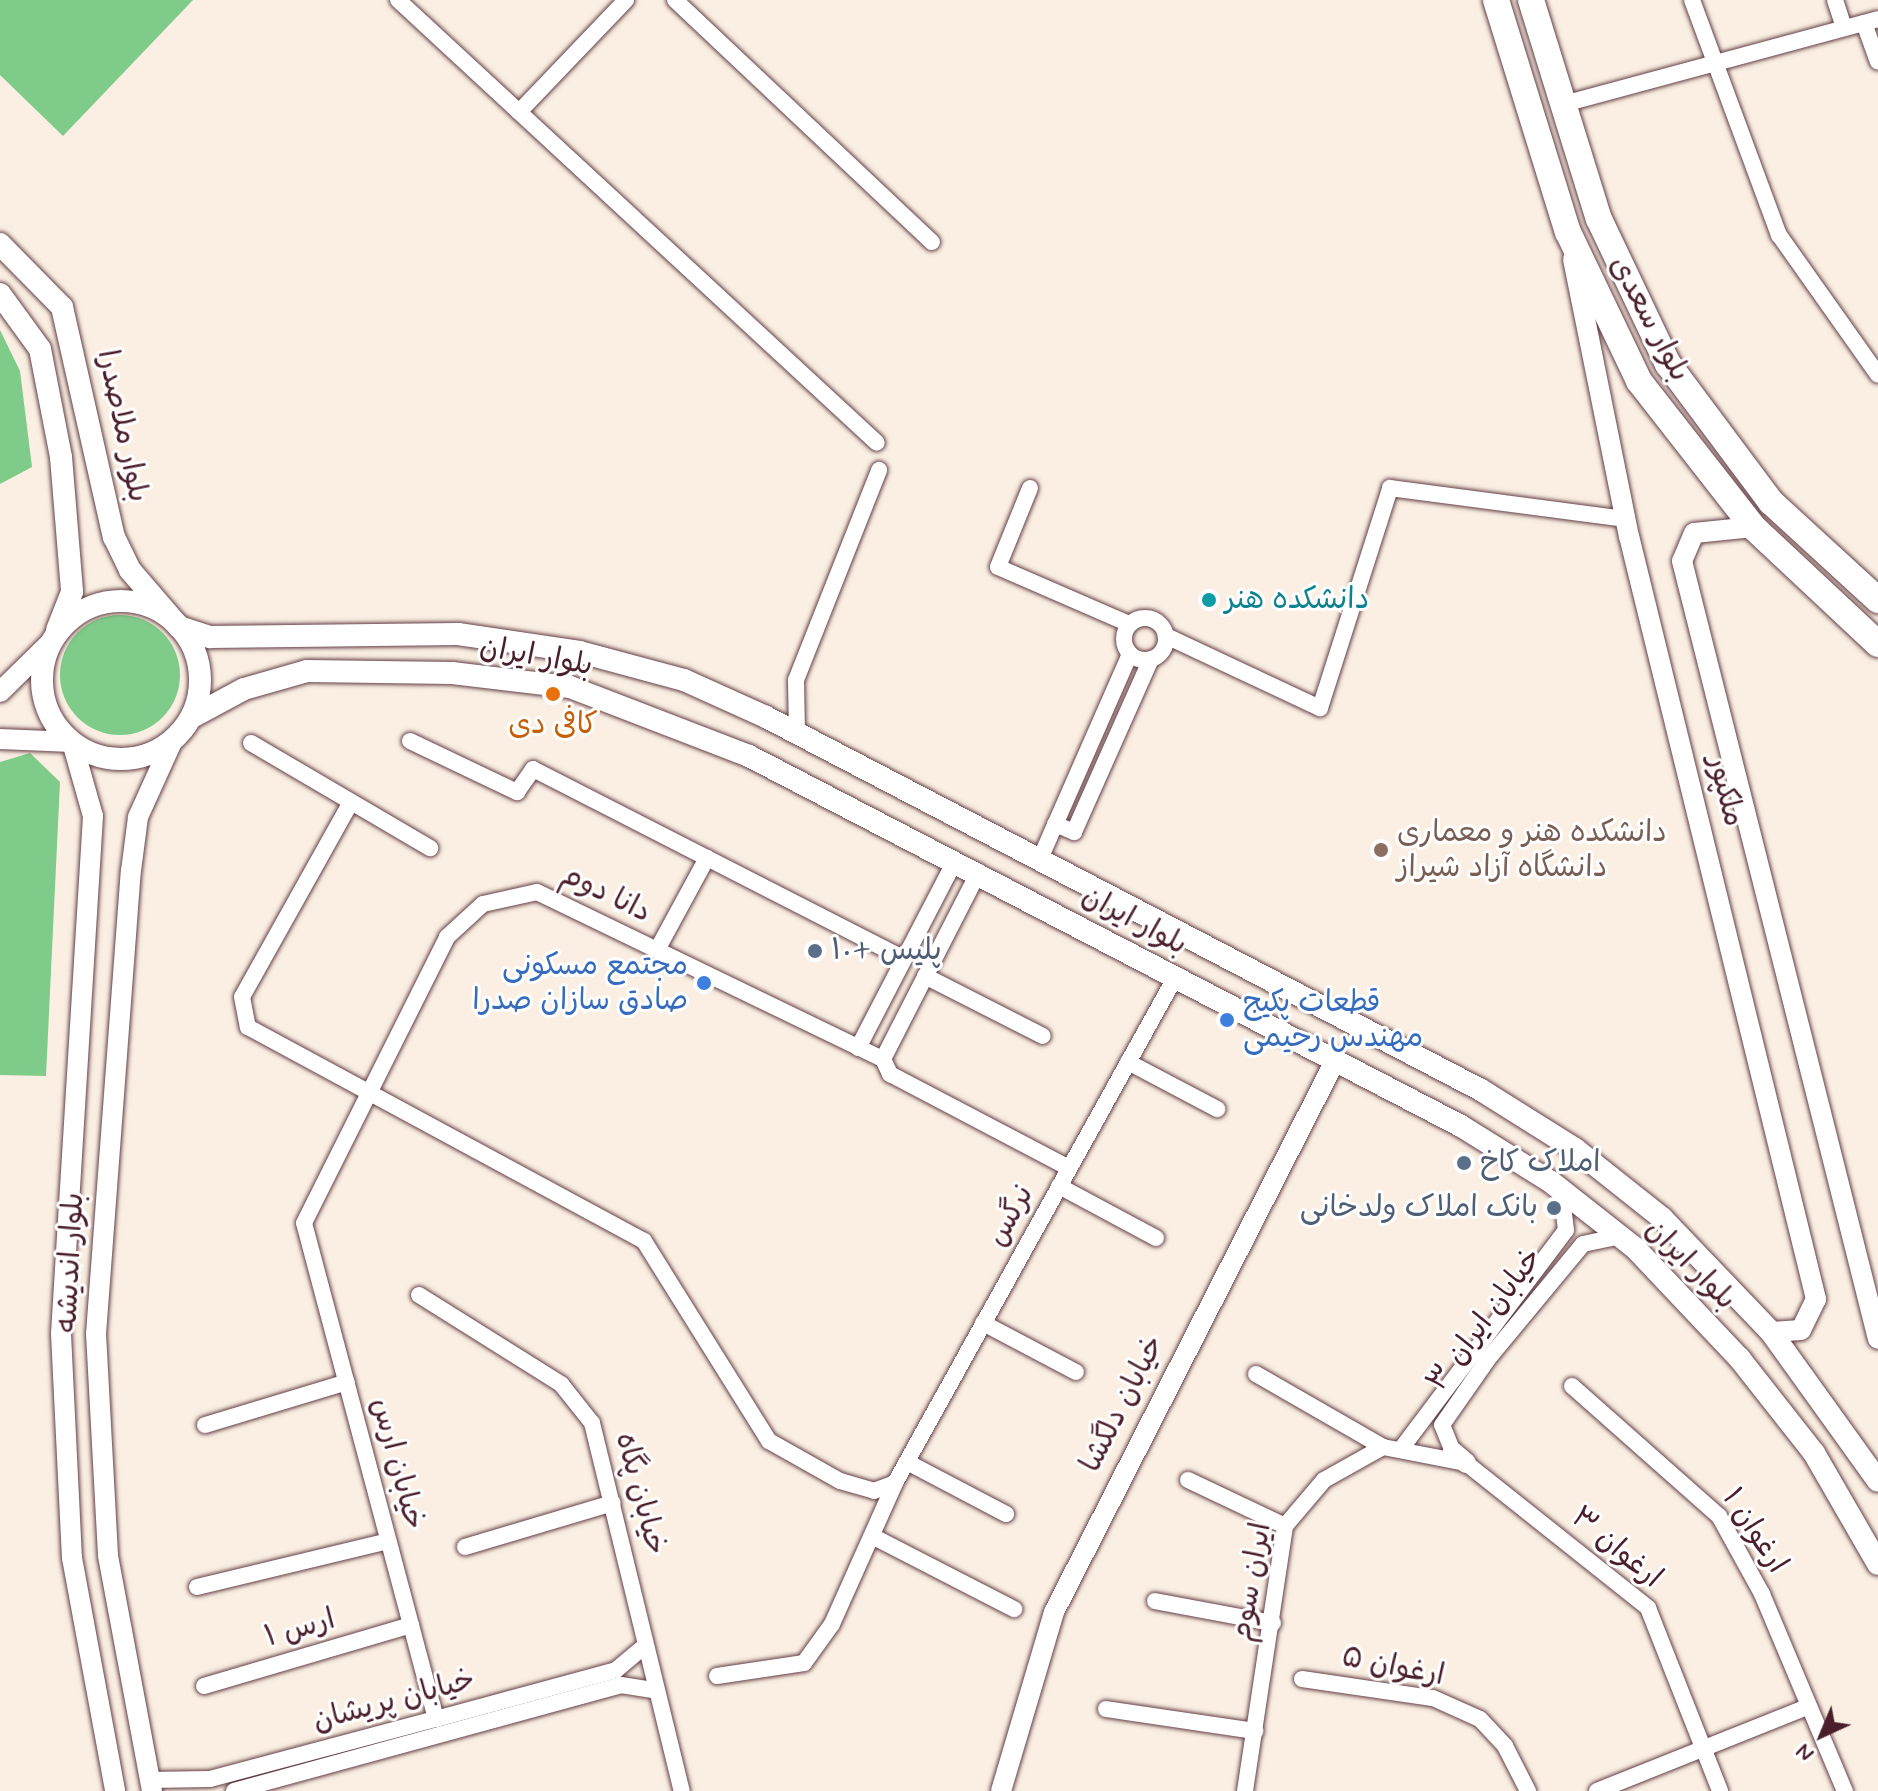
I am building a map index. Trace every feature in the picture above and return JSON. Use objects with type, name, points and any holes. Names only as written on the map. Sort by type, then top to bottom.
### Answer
[{"type":"main road","name":"بلوار سعدی","points":[[1496,0],[1568,232],[1639,381],[1753,527],[1878,644]]},
{"type":"main road","name":"بلوار سعدی","points":[[1531,0],[1560,105],[1599,219],[1668,364],[1771,502],[1878,600]]},
{"type":"main road","name":"بلوار ملاصدرا","points":[[0,244],[62,307],[114,537],[130,570],[179,627]]},
{"type":"main road","points":[[0,294],[40,349],[61,457],[72,592],[44,660],[46,705],[72,742],[90,753],[132,759],[172,742],[192,717],[200,670],[179,627],[149,607],[113,602],[79,614],[53,640]]},
{"type":"main road","name":"بلوار ایران","points":[[179,627],[222,637],[458,634],[580,652],[684,680],[797,733],[1481,1090],[1575,1149],[1662,1218],[1771,1332],[1878,1481]]},
{"type":"main road","points":[[452,673],[448,656],[458,634]]},
{"type":"main road","name":"بلوار ایران","points":[[192,717],[244,689],[307,671],[452,673],[570,687],[669,723],[955,861],[1336,1059],[1561,1190],[1620,1236],[1740,1359],[1814,1453],[1878,1564]]},
{"type":"street","points":[[398,0],[877,443]]},
{"type":"street","points":[[519,112],[626,0]]},
{"type":"street","points":[[675,0],[932,242]]},
{"type":"street","points":[[1692,0],[1710,63],[1779,235],[1878,375]]},
{"type":"street","points":[[1835,0],[1844,28]]},
{"type":"street","points":[[1560,105],[1871,21],[1878,62]]},
{"type":"street","name":"ملکپور","points":[[1568,232],[1626,519],[1816,1299],[1801,1330],[1771,1332]]},
{"type":"street","points":[[797,733],[796,680],[879,470]]},
{"type":"street","points":[[1030,488],[998,567],[1129,624],[1149,617],[1166,636],[1320,708],[1390,488],[1626,519]]},
{"type":"street","name":"ملکپور","points":[[1753,527],[1694,533],[1682,561],[1878,1339]]},
{"type":"street","points":[[1129,624],[1123,641],[1130,654],[1151,659]]},
{"type":"street","points":[[1055,824],[1074,832],[1151,659],[1166,636]]},
{"type":"street","points":[[0,692],[53,640]]},
{"type":"street","points":[[1040,859],[1130,654]]},
{"type":"street","points":[[0,739],[72,742]]},
{"type":"street","points":[[410,741],[517,792],[533,769],[904,959]]},
{"type":"street","name":"بلوار اندیشه","points":[[72,742],[93,816],[64,1243],[64,1448],[87,1667],[114,1791]]},
{"type":"street","name":"بلوار اندیشه","points":[[150,1785],[108,1555],[96,1334],[131,871],[138,817],[172,742]]},
{"type":"street","points":[[251,743],[430,848]]},
{"type":"street","points":[[351,802],[242,997],[248,1027],[644,1241],[769,1441],[840,1481],[874,1491],[895,1483]]},
{"type":"street","points":[[657,950],[707,858]]},
{"type":"street","points":[[858,1048],[955,861]]},
{"type":"street","points":[[883,1059],[978,873]]},
{"type":"street","name":"دانا دوم","points":[[304,1223],[447,937],[483,904],[537,892],[883,1059],[890,1074],[1069,1168]]},
{"type":"street","points":[[925,976],[1043,1036]]},
{"type":"street","name":"نرگس","points":[[717,1676],[804,1663],[832,1624],[895,1483],[1176,976]]},
{"type":"street","name":"خیابان دلگشا","points":[[1001,1791],[1054,1612],[1336,1059]]},
{"type":"street","points":[[1128,1062],[1217,1109]]},
{"type":"street","points":[[1059,1186],[1156,1238]]},
{"type":"street","name":"خیابان ایران ۳","points":[[1401,1449],[1566,1230],[1561,1190]]},
{"type":"street","name":"خیابان ارس","points":[[304,1223],[436,1719]]},
{"type":"street","name":"خیابان ایران ۳","points":[[1460,1458],[1442,1425],[1488,1359],[1583,1244],[1620,1236]]},
{"type":"street","name":"خیابان پگاه","points":[[419,1295],[561,1384],[592,1423],[613,1503],[653,1690],[682,1791]]},
{"type":"street","points":[[983,1323],[1076,1372]]},
{"type":"street","points":[[1256,1374],[1383,1447],[1460,1458]]},
{"type":"street","points":[[205,1425],[347,1382]]},
{"type":"street","name":"ارغوان ۱","points":[[1572,1386],[1719,1516],[1809,1706],[1845,1791]]},
{"type":"street","name":"ایران سوم","points":[[1245,1791],[1273,1623],[1285,1526],[1324,1480],[1383,1447]]},
{"type":"street","name":"ارغوان ۳","points":[[1460,1458],[1648,1608],[1720,1791]]},
{"type":"street","points":[[907,1462],[1006,1514]]},
{"type":"street","points":[[1188,1480],[1285,1526]]},
{"type":"street","points":[[465,1547],[613,1503]]},
{"type":"street","points":[[872,1536],[1014,1609]]},
{"type":"street","points":[[197,1587],[389,1541]]},
{"type":"street","points":[[1155,1601],[1273,1623]]},
{"type":"street","name":"ارس ۱","points":[[204,1686],[411,1625]]},
{"type":"street","name":"خیابان پریشان","points":[[150,1785],[210,1779],[616,1670],[645,1646]]},
{"type":"street","name":"ارغوان ۵","points":[[1302,1679],[1433,1698],[1480,1719],[1505,1746],[1528,1791]]},
{"type":"street","name":"خیابان پریشان","points":[[234,1791],[621,1685],[653,1690]]},
{"type":"street","points":[[1597,1791],[1706,1751],[1809,1706]]},
{"type":"street","points":[[1106,1709],[1255,1731]]},
{"type":"green space","points":[[0,0],[193,0],[63,136],[0,75]]},
{"type":"green space","points":[[0,330],[20,371],[32,467],[0,484]]},
{"type":"green space","points":[[120,615],[143,619],[163,632],[176,652],[180,675],[176,698],[163,718],[143,731],[120,735],[97,731],[77,718],[64,698],[60,675],[64,652],[77,632],[97,619]]},
{"type":"green space","points":[[30,753],[60,782],[46,1076],[0,1075],[0,762]]},
{"type":"place","name":"دانشکده هنر","points":[[1209,600]]},
{"type":"place","name":"کافی دی","points":[[553,694]]},
{"type":"place","name":"دانشکده هنر و معماری دانشگاه آزاد شیراز","points":[[1381,850]]},
{"type":"place","name":"پلیس +۱۰","points":[[815,951]]},
{"type":"place","name":"مجتمع مسکونی صادق سازان صدرا","points":[[704,983]]},
{"type":"place","name":"قطعات پکیج مهندس رحیمی","points":[[1227,1020]]},
{"type":"place","name":"املاک کاخ","points":[[1464,1163]]},
{"type":"place","name":"بانک املاک ولدخانی","points":[[1554,1208]]}]
